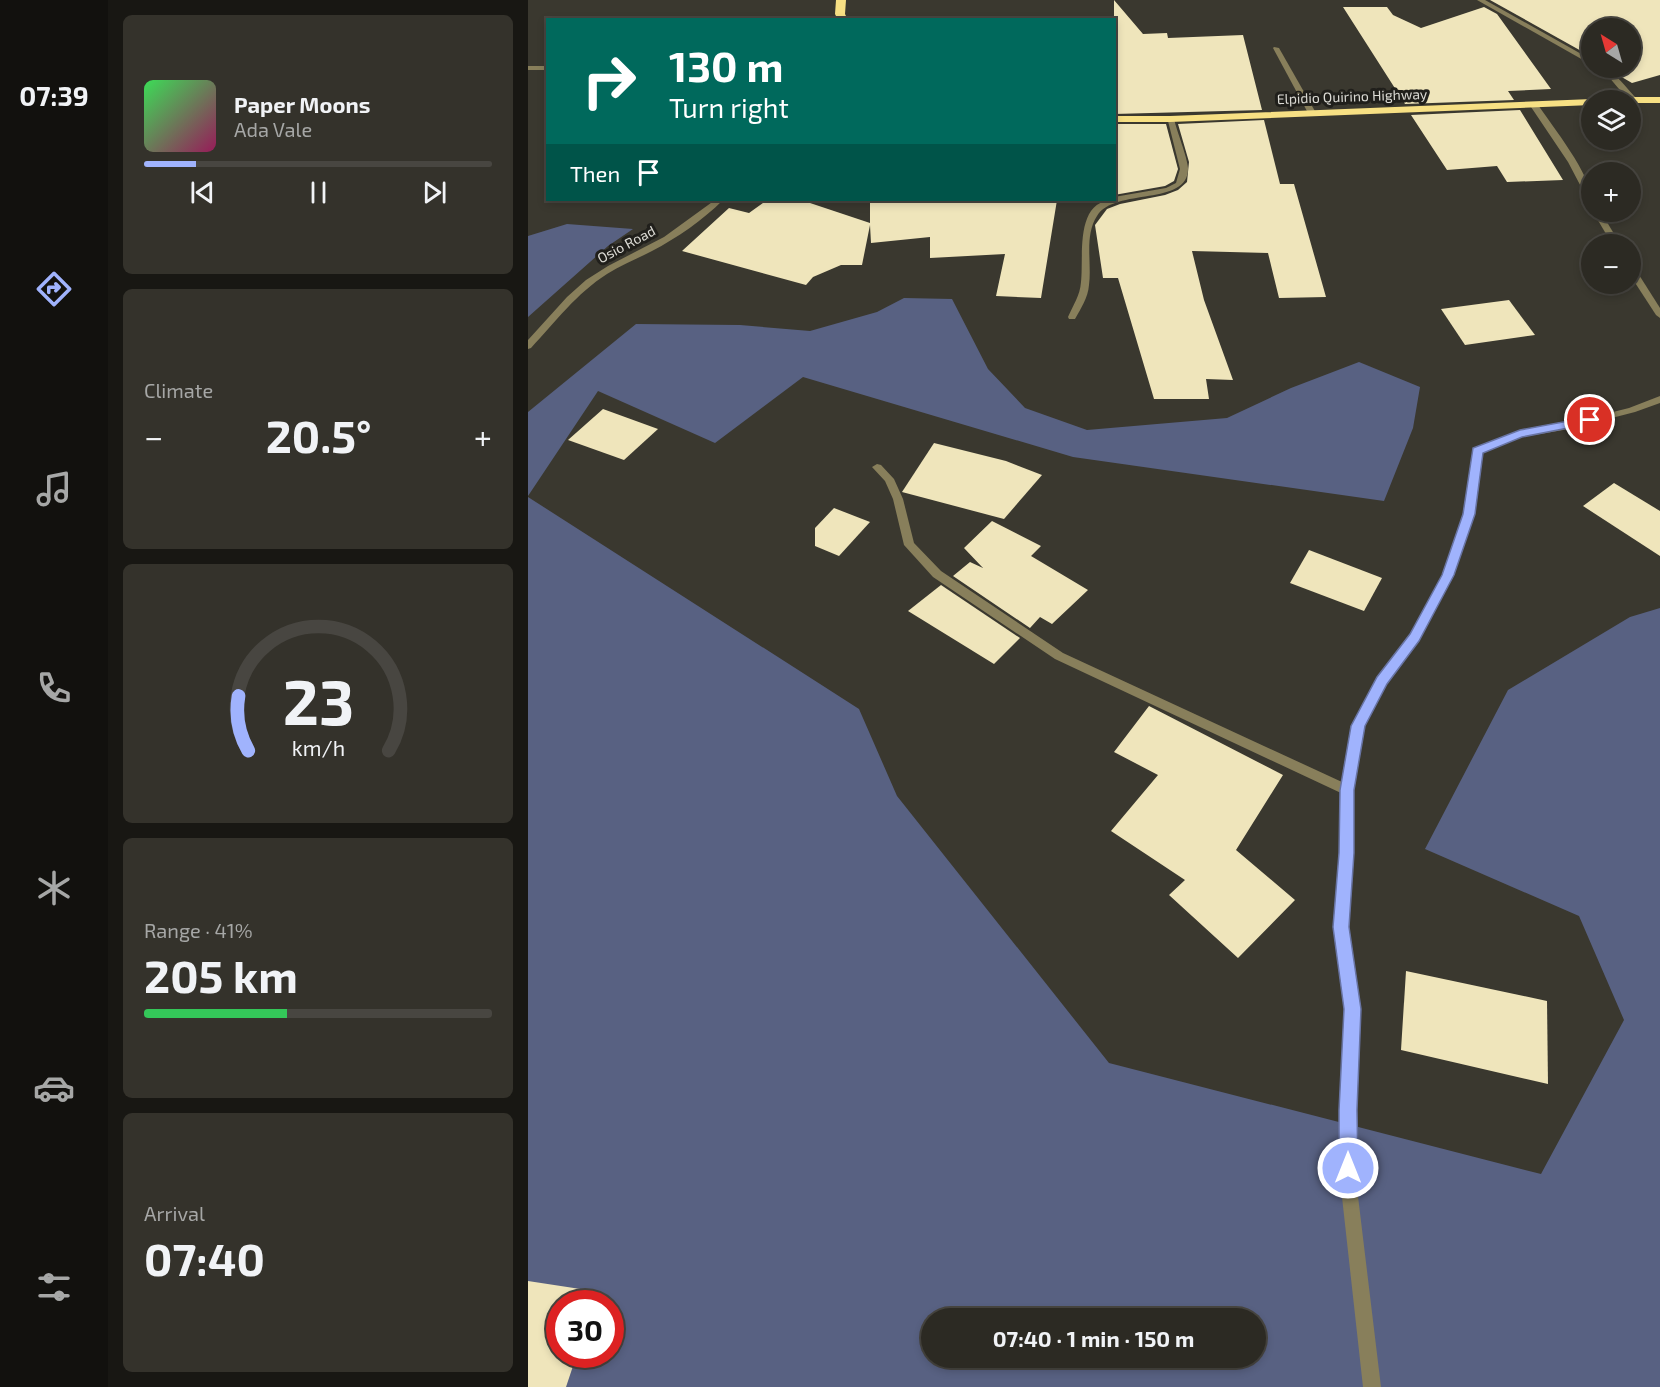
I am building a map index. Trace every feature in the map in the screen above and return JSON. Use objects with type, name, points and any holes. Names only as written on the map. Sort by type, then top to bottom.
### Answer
[{"type":"highway","points":[[841,0],[842,18]]},
{"type":"highway","points":[[1641,100],[1660,100]]},
{"type":"highway","name":"Elpidio Quirino Highway","points":[[1116,119],[1170,119],[1581,102]]},
{"type":"street","points":[[1480,0],[1581,57]]},
{"type":"street","points":[[1276,48],[1312,112]]},
{"type":"street","points":[[528,68],[546,68]]},
{"type":"street","points":[[1533,104],[1581,179]]},
{"type":"street","points":[[1116,199],[1168,190],[1179,184],[1184,169],[1170,119]]},
{"type":"street","name":"Osio Road","points":[[528,346],[597,275],[657,245],[718,201]]},
{"type":"street","points":[[1072,317],[1083,295],[1087,224],[1097,210],[1111,201]]},
{"type":"street","points":[[1641,285],[1660,315]]},
{"type":"street","points":[[1372,1387],[1349,1188],[1348,1110],[1353,1009],[1341,927],[1347,790],[1358,726],[1382,681],[1414,637],[1448,575],[1469,514],[1477,451],[1520,434],[1569,426],[1632,410],[1660,399]]},
{"type":"street","points":[[877,467],[889,479],[898,500],[909,545],[937,574],[1059,656],[1347,790]]},
{"type":"shaded area","points":[[567,224],[633,229],[608,246],[528,317],[528,236]]},
{"type":"shaded area","points":[[904,298],[952,299],[988,369],[1025,408],[1087,430],[1227,418],[1291,388],[1359,362],[1420,387],[1413,428],[1384,501],[1073,457],[803,377],[715,443],[598,391],[528,496],[528,412],[636,324],[740,325],[810,331],[877,312]]},
{"type":"shaded area","points":[[528,497],[859,709],[897,796],[1109,1063],[1541,1174],[1624,1020],[1579,916],[1425,849],[1508,690],[1630,617],[1660,608],[1660,1387],[528,1387]]},
{"type":"building","points":[[1114,0],[1143,34],[1167,33],[1168,38],[1243,35],[1262,110],[1116,114],[1116,18],[1114,18]]},
{"type":"building","points":[[1490,0],[1660,0],[1660,75],[1632,83],[1623,78],[1641,78],[1641,18],[1581,18],[1581,51]]},
{"type":"building","points":[[1343,7],[1387,7],[1393,15],[1421,28],[1484,7],[1497,14],[1551,89],[1508,91],[1514,100],[1405,104]]},
{"type":"building","points":[[1520,110],[1563,180],[1507,182],[1497,166],[1447,170],[1411,115]]},
{"type":"building","points":[[1264,120],[1280,184],[1294,184],[1326,297],[1279,298],[1268,253],[1192,251],[1204,300],[1233,380],[1206,379],[1209,399],[1154,399],[1118,278],[1103,278],[1095,225],[1107,209],[1120,204],[1165,195],[1178,190],[1187,182],[1189,162],[1178,124]]},
{"type":"building","points":[[1116,124],[1166,124],[1178,169],[1174,181],[1165,186],[1116,195]]},
{"type":"building","points":[[766,201],[804,201],[870,223],[870,201],[1057,201],[1041,298],[996,296],[1005,254],[930,258],[930,237],[871,243],[870,225],[862,265],[841,265],[813,277],[806,285],[682,251],[729,208],[749,213]]},
{"type":"building","points":[[1509,300],[1535,335],[1465,345],[1441,309]]},
{"type":"building","points":[[603,409],[658,429],[624,460],[568,440]]},
{"type":"building","points":[[934,443],[1006,461],[1042,475],[1004,519],[902,492]]},
{"type":"building","points":[[1614,483],[1660,511],[1660,556],[1583,506]]},
{"type":"building","points":[[834,508],[870,522],[839,556],[815,546],[815,528]]},
{"type":"building","points":[[992,521],[1041,546],[1031,556],[1088,590],[1052,624],[1040,617],[1030,628],[953,576],[970,562],[983,568],[964,548]]},
{"type":"building","points":[[1309,550],[1382,578],[1364,611],[1290,583]]},
{"type":"building","points":[[941,585],[1020,638],[994,664],[908,611]]},
{"type":"building","points":[[1149,706],[1283,775],[1236,850],[1295,900],[1238,958],[1169,895],[1185,880],[1111,831],[1158,775],[1114,752]]},
{"type":"building","points":[[1406,971],[1547,1001],[1548,1084],[1401,1050]]},
{"type":"building","points":[[528,1281],[587,1290],[546,1290],[546,1368],[572,1368],[566,1387],[528,1387]]},
{"type":"route","points":[[1348,1168],[1348,1110],[1353,1009],[1341,927],[1347,790],[1358,726],[1382,681],[1414,637],[1448,575],[1469,514],[1477,451],[1520,434],[1590,420]]}]
